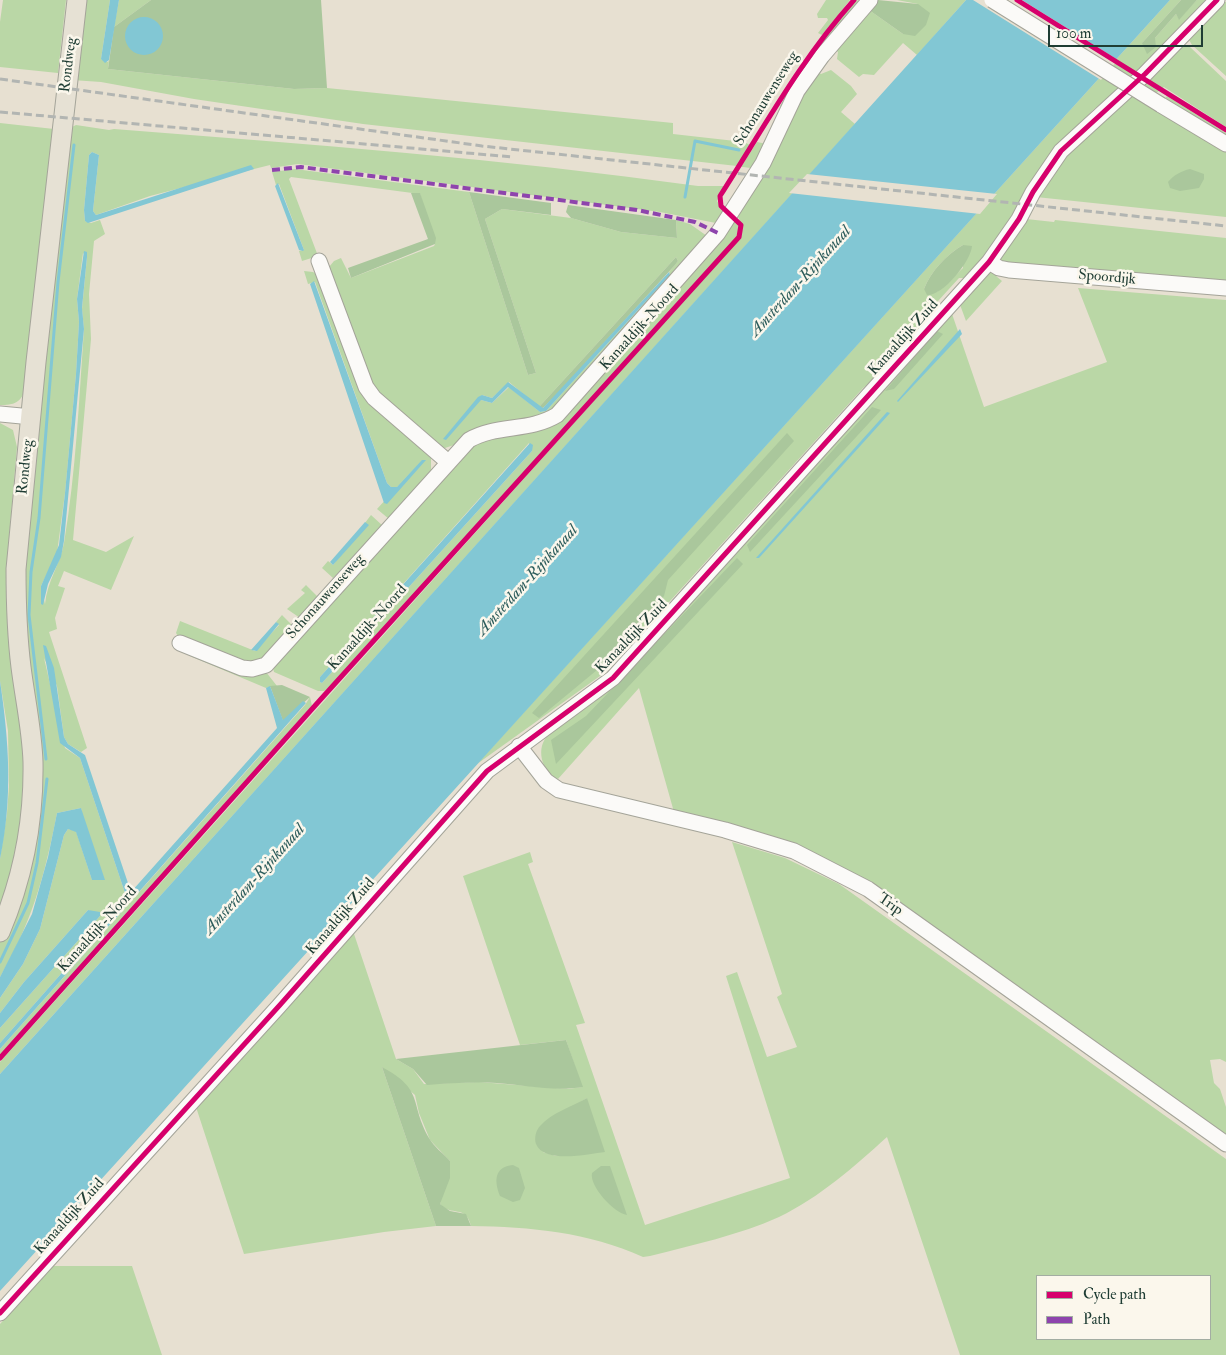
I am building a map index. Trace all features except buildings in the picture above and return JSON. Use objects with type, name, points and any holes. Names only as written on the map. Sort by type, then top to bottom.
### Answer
[{"type":"main road","name":"Rondweg","points":[[0,932],[18,882],[31,819],[33,792],[30,731],[21,666],[16,603],[16,569],[37,352],[77,0]]},
{"type":"street","name":"Schonauwenseweg","points":[[180,643],[242,668],[252,669],[266,665],[448,462],[470,440],[494,430],[537,425],[557,415],[718,234],[759,170],[797,91],[822,56],[870,0]]},
{"type":"street","points":[[992,0],[1226,144]]},
{"type":"street","name":"Kanaaldijk Zuid","points":[[0,1313],[279,1006],[487,771],[613,678],[989,262],[1020,219],[1033,192],[1061,150],[1145,74],[1216,0]]},
{"type":"street","points":[[319,261],[366,387],[374,398],[448,462]]},
{"type":"street","name":"Spoordijk","points":[[989,262],[999,268],[1009,270],[1226,288]]},
{"type":"street","points":[[0,414],[32,417]]},
{"type":"street","name":"Trip","points":[[519,746],[546,781],[559,790],[725,830],[794,851],[868,889],[1226,1144]]},
{"type":"green space","points":[[3,0],[66,0],[58,73],[0,67],[0,22]]},
{"type":"green space","points":[[84,0],[110,0],[101,59],[108,62],[109,60],[108,69],[294,89],[327,88],[673,123],[673,134],[744,142],[750,145],[737,166],[363,124],[194,99],[101,82],[72,80]]},
{"type":"green space","points":[[119,0],[151,0],[114,27]]},
{"type":"green space","points":[[151,0],[321,0],[327,88],[294,89],[108,69],[114,27]]},
{"type":"green space","points":[[826,0],[850,0],[822,35],[818,33],[828,20],[827,18],[818,18],[817,14]]},
{"type":"green space","points":[[855,0],[860,1],[784,105],[780,106],[831,28]]},
{"type":"green space","points":[[878,0],[918,4],[930,13],[926,25],[915,36],[903,34],[869,10]]},
{"type":"green space","points":[[897,0],[966,0],[917,55],[903,43],[874,75],[863,74],[859,77],[837,59],[838,52],[834,49],[869,10],[903,34],[918,4]]},
{"type":"green space","points":[[1170,0],[1181,0],[1142,43],[1155,38],[1176,14],[1179,19],[1197,0],[1210,0],[1147,65],[1093,110],[1046,160],[1030,183],[1011,221],[968,278],[959,278],[918,323],[919,332],[885,370],[863,388],[613,664],[600,676],[477,764]],"holes":[[[963,245],[963,268],[937,292],[924,289],[940,264]]]},
{"type":"green space","points":[[1181,0],[1197,0],[1179,20],[1176,14],[1155,38],[1156,47],[1147,54],[1142,43]]},
{"type":"green space","points":[[1221,2],[1226,2],[1226,76],[1192,45],[1188,38]]},
{"type":"green space","points":[[1181,45],[1190,47],[1226,81],[1226,127],[1164,87],[1146,101],[1226,151],[1226,217],[1036,197],[1069,151]]},
{"type":"green space","points":[[831,70],[851,86],[857,94],[841,112],[855,124],[0,1074],[0,1062],[740,238],[743,227],[738,217],[807,89],[818,72],[821,74]]},
{"type":"green space","points":[[1167,96],[1226,133],[1226,138],[1164,100]]},
{"type":"green space","points":[[0,123],[54,129],[25,389],[16,402],[0,405]]},
{"type":"green space","points":[[76,125],[109,130],[406,153],[625,176],[698,186],[724,186],[717,201],[726,215],[723,221],[716,223],[660,212],[298,164],[271,168],[270,165],[254,169],[150,196],[96,215],[93,211],[99,155],[92,152],[89,155],[84,210],[85,221],[91,223],[100,220],[105,234],[94,241],[89,294],[91,339],[73,540],[106,552],[134,536],[111,590],[64,571],[58,586],[65,588],[55,618],[57,629],[49,632],[87,748],[81,752],[68,744],[64,737],[57,686],[44,658],[65,748],[80,758],[127,899],[0,1043],[0,1028],[100,916],[88,910],[24,982],[0,1013],[0,998],[23,964],[40,929],[64,835],[68,829],[76,831],[92,880],[81,808],[57,813],[48,857],[36,898],[21,937],[0,977],[0,936],[23,886],[25,659],[23,573],[42,400],[47,310],[72,127]],"holes":[[[83,253],[87,257],[82,309],[84,329],[77,436],[71,490],[64,543],[48,588],[45,604],[41,586],[57,553],[65,493],[76,374],[79,322],[77,299]]]},
{"type":"green space","points":[[757,142],[767,144],[754,169],[741,167]]},
{"type":"green space","points":[[295,169],[469,192],[528,375],[536,373],[485,219],[502,209],[571,218],[621,232],[677,238],[676,220],[690,224],[707,236],[552,412],[445,448],[438,446],[371,387],[329,267],[334,261],[341,258],[351,278],[434,246],[420,194],[291,177],[289,179],[318,256],[302,261],[299,251],[304,250],[279,184],[276,185],[272,172]],"holes":[[[676,257],[678,261],[669,272],[670,275],[546,411],[540,412],[509,387],[492,403],[481,400],[482,395],[492,398],[509,382],[539,407]]]},
{"type":"green space","points":[[1190,169],[1204,174],[1204,179],[1199,188],[1180,191],[1170,188],[1168,182],[1170,180]]},
{"type":"green space","points":[[469,192],[551,203],[551,215],[502,209],[485,219],[536,373],[528,375]]},
{"type":"green space","points":[[411,193],[420,193],[436,238],[435,244],[351,278],[348,268],[428,239]]},
{"type":"green space","points":[[568,205],[676,220],[677,238],[621,232],[571,218],[566,212]]},
{"type":"green space","points":[[1026,219],[1054,222],[1055,220],[1226,238],[1226,284],[1001,264],[999,258]]},
{"type":"green space","points":[[735,221],[740,227],[738,236],[331,686],[324,691],[318,691],[274,672],[273,668],[476,441],[537,430],[720,240]],"holes":[[[529,443],[532,451],[322,683],[320,682],[320,677]]]},
{"type":"green space","points":[[963,245],[972,246],[962,268],[941,290],[927,295],[924,289],[935,270],[945,258]]},
{"type":"green space","points":[[676,257],[678,261],[675,265],[562,389],[543,408],[539,407]]},
{"type":"green space","points":[[304,271],[313,272],[318,275],[357,382],[431,457],[431,471],[389,519],[377,509],[422,460],[397,487],[391,487],[387,483],[315,282],[308,284]]},
{"type":"green space","points":[[984,273],[997,273],[996,276],[1002,281],[966,321],[959,302]]},
{"type":"green space","points":[[1078,288],[1226,300],[1226,1062],[1220,1059],[1210,1060],[1214,1083],[1220,1089],[1226,1107],[1226,1136],[881,893],[674,812],[639,688],[558,779],[547,771],[542,759],[542,746],[549,734],[605,692],[951,311],[984,407],[1107,362]]},
{"type":"green space","points":[[937,331],[943,334],[894,389],[885,391]]},
{"type":"green space","points":[[872,407],[881,410],[750,552],[747,545]]},
{"type":"green space","points":[[0,423],[13,430],[17,447],[8,550],[9,602],[25,730],[26,811],[0,918],[0,859],[9,786],[8,731],[0,681]]},
{"type":"green space","points":[[787,433],[794,441],[668,580],[664,596],[603,665],[539,718],[532,713]]},
{"type":"green space","points":[[371,515],[383,526],[333,578],[322,568],[328,561],[333,565]]},
{"type":"green space","points":[[737,558],[743,564],[556,764],[551,740],[586,716]]},
{"type":"green space","points":[[306,585],[318,597],[300,618],[287,609],[305,593],[301,590]]},
{"type":"green space","points":[[282,615],[294,627],[270,655],[249,665],[182,642],[176,633],[180,621],[255,651],[279,625],[276,622]]},
{"type":"green space","points":[[191,652],[266,672],[277,686],[266,688],[190,656]]},
{"type":"green space","points":[[282,685],[310,697],[283,721],[270,686]]},
{"type":"green space","points":[[310,697],[312,706],[0,1056],[0,1049],[305,705]]},
{"type":"green space","points":[[732,842],[785,858],[839,884],[1226,1159],[1226,1355],[960,1355],[887,1137],[822,1191],[779,1217],[699,1244],[650,1256],[643,1257],[580,1236],[537,1230],[471,1226],[466,1215],[444,1208],[440,1204],[450,1161],[430,1140],[419,1113],[415,1095],[382,1067],[436,1226],[384,1232],[244,1254],[196,1107],[353,931],[396,1059],[413,1069],[424,1084],[479,1082],[568,1089],[582,1087],[566,1040],[520,1045],[463,876],[530,852],[533,862],[528,864],[585,1023],[576,1025],[645,1225],[790,1178],[726,976],[737,972],[767,1057],[797,1047],[777,997],[782,994]],"holes":[[[587,1098],[575,1155],[556,1156],[543,1152],[574,1106]]]},
{"type":"green space","points":[[566,1040],[583,1087],[550,1088],[488,1083],[427,1085],[413,1069],[396,1059]]},
{"type":"green space","points":[[382,1067],[405,1083],[414,1098],[429,1138],[450,1161],[450,1178],[440,1204],[450,1211],[466,1214],[471,1226],[436,1226]]},
{"type":"green space","points":[[587,1098],[605,1152],[578,1156],[557,1156],[541,1150],[536,1144],[535,1139],[536,1132],[540,1126],[556,1114]]},
{"type":"green space","points":[[513,1165],[519,1168],[525,1188],[520,1200],[513,1202],[500,1196],[496,1180],[502,1169]]},
{"type":"green space","points":[[601,1166],[610,1166],[627,1215],[609,1204],[594,1185],[592,1173]]},
{"type":"green space","points":[[53,1266],[132,1266],[162,1355],[0,1355],[0,1324]]},
{"type":"water","points":[[110,0],[119,0],[109,60],[105,63],[101,59]]},
{"type":"water","name":"Amsterdam-Rijnkanaal","points":[[966,0],[1170,0],[0,1291],[0,1074]]},
{"type":"water","points":[[144,17],[158,22],[163,36],[158,50],[144,55],[130,50],[125,36],[130,22]]},
{"type":"water","points":[[92,152],[99,155],[93,211],[96,215],[251,165],[254,169],[88,223],[85,221],[84,210],[89,155]]},
{"type":"water","points":[[278,183],[303,251],[299,250],[275,186]]},
{"type":"water","points":[[84,251],[87,252],[87,257],[82,308],[84,329],[64,541],[61,557],[48,584],[43,605],[41,604],[41,586],[59,545],[76,374],[79,322],[77,299]]},
{"type":"water","points":[[669,272],[670,275],[546,411],[540,412],[508,387],[492,403],[481,400],[446,440],[443,439],[478,397],[482,395],[492,398],[508,382],[543,408]]},
{"type":"water","points":[[314,281],[387,483],[391,487],[397,487],[422,460],[426,460],[387,504],[384,503],[310,284]]},
{"type":"water","points":[[960,329],[962,334],[898,402],[897,401]]},
{"type":"water","points":[[887,412],[890,413],[759,558],[756,558]]},
{"type":"water","points":[[530,443],[533,445],[532,451],[322,683],[320,682],[320,677]]},
{"type":"water","points":[[365,522],[369,525],[333,565],[330,562]]},
{"type":"water","points":[[276,622],[279,624],[257,651],[251,650]]},
{"type":"water","points":[[43,645],[46,646],[54,668],[64,737],[68,744],[85,755],[131,892],[277,728],[266,688],[270,686],[283,720],[303,701],[306,703],[0,1049],[0,1043],[127,899],[80,758],[60,743]]},
{"type":"water","points":[[0,681],[6,726],[8,792],[7,814],[0,859]]},
{"type":"water","points":[[81,808],[105,880],[92,880],[76,832],[68,829],[64,835],[40,929],[23,964],[0,998],[0,977],[32,914],[48,857],[57,813]]},
{"type":"water","points":[[88,910],[100,912],[100,916],[0,1028],[0,1013],[24,982]]},
{"type":"pier","points":[[973,0],[1022,0],[1118,60],[1101,80]]},
{"type":"pier","points":[[741,167],[751,168],[740,188],[730,187]]},
{"type":"pier","points":[[807,174],[997,194],[980,214],[789,193]]},
{"type":"waterway","points":[[685,197],[695,141],[739,150]]},
{"type":"waterway","points":[[46,759],[29,615],[31,572],[39,518],[58,282],[74,145]]},
{"type":"waterway","points":[[0,962],[28,903],[37,863],[47,779]]},
{"type":"railway","points":[[0,79],[482,146],[1226,226]]},
{"type":"railway","points":[[0,112],[513,157]]},
{"type":"marked path","points":[[272,170],[301,167],[637,210],[695,222],[718,233]]},
{"type":"cycle path","name":"Kanaaldijk-Noord","points":[[0,1058],[321,699],[739,237],[741,225],[721,206],[720,196],[800,70],[854,0]]},
{"type":"cycle path","points":[[1017,0],[1226,130]]},
{"type":"cycle path","points":[[0,1313],[279,1006],[487,771],[613,678],[989,262],[1019,219],[1033,192],[1061,151],[1145,74],[1217,0]]}]
